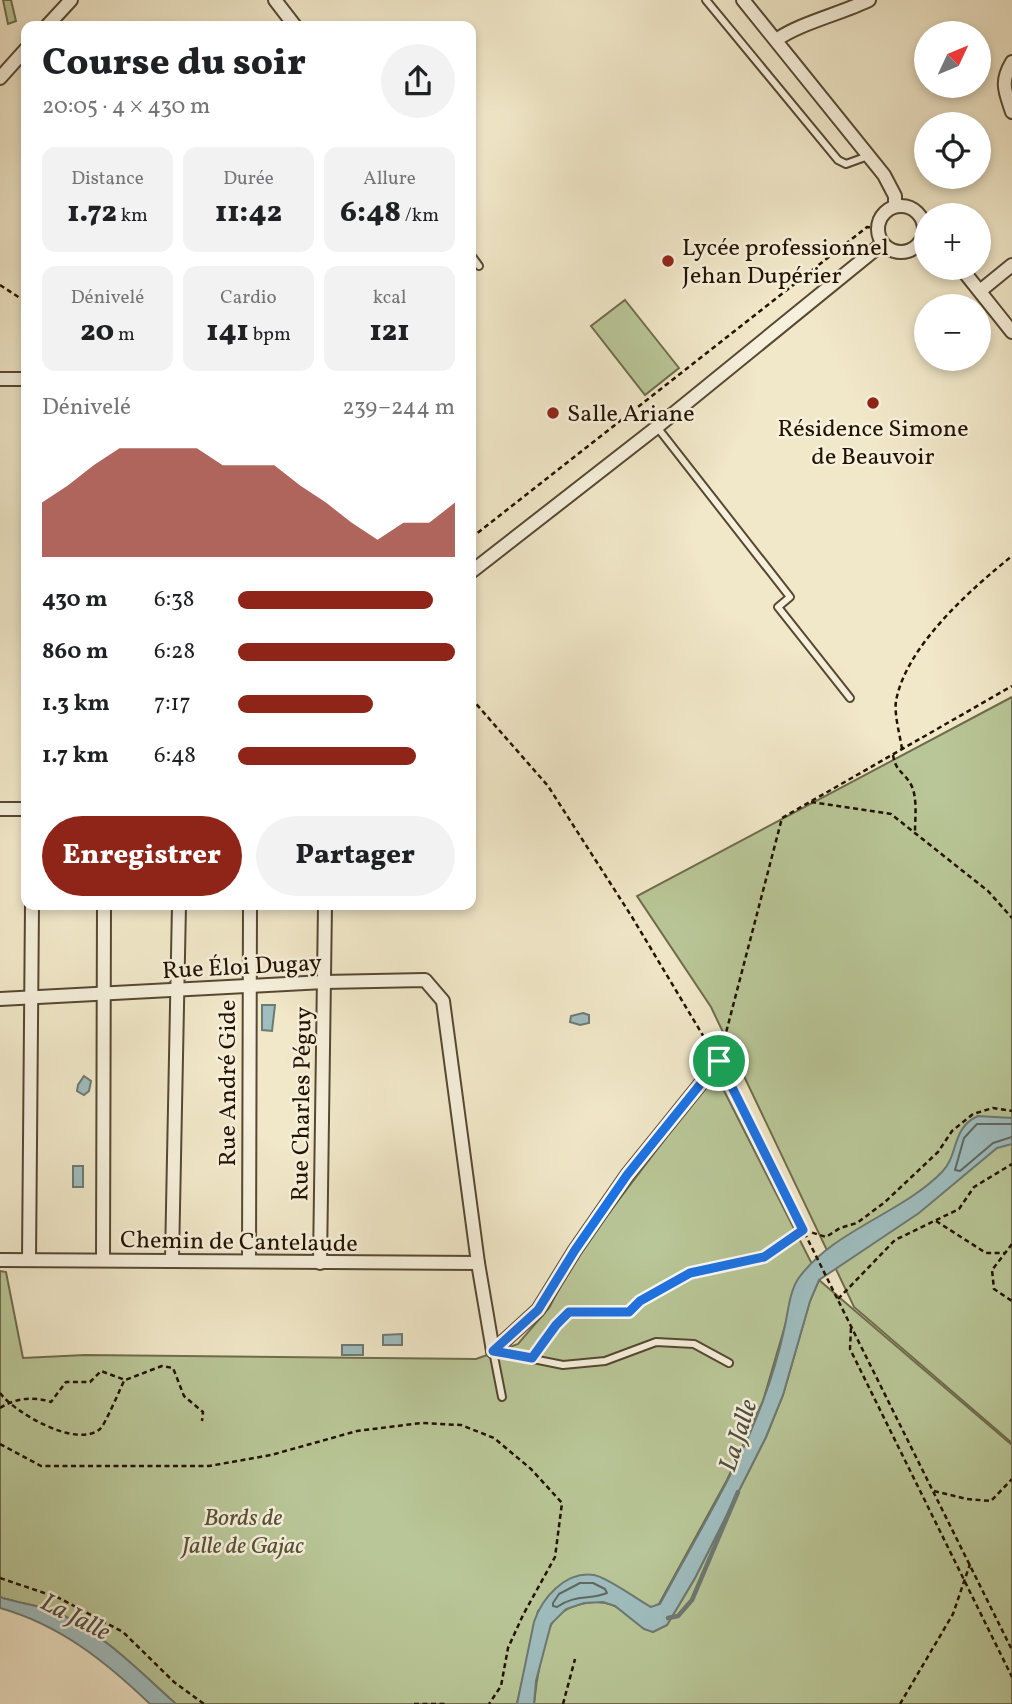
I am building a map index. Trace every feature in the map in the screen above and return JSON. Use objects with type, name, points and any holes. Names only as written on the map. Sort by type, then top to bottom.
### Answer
[{"type":"street","points":[[52,21],[71,0]]},
{"type":"street","points":[[743,0],[890,184],[895,205]]},
{"type":"street","points":[[776,40],[786,33],[869,0]]},
{"type":"street","points":[[278,1],[292,21]]},
{"type":"street","points":[[0,78],[21,55]]},
{"type":"street","points":[[1012,62],[1004,76],[1005,93],[1012,112]]},
{"type":"street","points":[[914,210],[908,206],[895,205],[880,216],[877,229],[882,244],[896,252],[914,247]]},
{"type":"street","points":[[476,568],[657,427],[882,244]]},
{"type":"street","points":[[980,291],[1012,265]]},
{"type":"street","points":[[971,280],[1012,332]]},
{"type":"street","points":[[0,379],[21,379]]},
{"type":"street","points":[[0,808],[21,809]]},
{"type":"street","points":[[29,1260],[32,910]]},
{"type":"street","points":[[103,1260],[104,910]]},
{"type":"street","points":[[172,1259],[179,910]]},
{"type":"street","name":"Rue André Gide","points":[[249,1261],[250,910]]},
{"type":"street","name":"Rue Charles Péguy","points":[[320,1263],[325,910]]},
{"type":"street","name":"Rue Éloi Dugay","points":[[0,999],[425,979],[443,1001],[478,1263]]},
{"type":"street","points":[[493,1351],[538,1310],[575,1250],[627,1175],[719,1061]]},
{"type":"street","name":"Chemin de Cantelaude","points":[[0,1259],[478,1263]]},
{"type":"street","points":[[478,1263],[493,1351]]},
{"type":"lane","points":[[706,0],[838,160],[846,163],[868,156]]},
{"type":"lane","points":[[476,262],[479,266]]},
{"type":"lane","points":[[657,427],[790,597],[778,607],[850,698]]},
{"type":"lane","points":[[502,1397],[493,1351],[563,1365],[605,1361],[656,1342],[694,1343],[729,1363]]},
{"type":"path","points":[[476,534],[867,227],[877,229]]},
{"type":"path","points":[[0,285],[21,299]]},
{"type":"path","points":[[902,749],[896,703],[908,668],[936,628],[975,586],[1012,556]]},
{"type":"path","points":[[719,1061],[782,818],[1012,686]]},
{"type":"path","points":[[476,704],[548,786],[632,917],[719,1061],[1012,1650]]},
{"type":"path","points":[[893,754],[895,768],[911,785],[915,832]]},
{"type":"path","points":[[810,802],[891,814],[988,891],[1012,918]]},
{"type":"path","points":[[803,1230],[826,1237],[840,1228],[857,1223],[903,1186],[938,1152],[952,1131],[973,1114],[993,1108],[1012,1111]]},
{"type":"path","points":[[838,1299],[895,1240],[959,1209],[974,1187],[1012,1164]]},
{"type":"path","points":[[935,1221],[986,1253],[1004,1253]]},
{"type":"path","points":[[532,1358],[569,1312],[629,1312],[640,1301],[690,1273],[764,1257],[803,1230]]},
{"type":"path","points":[[1012,1244],[992,1270],[994,1289],[1012,1301]]},
{"type":"path","points":[[851,1325],[850,1349],[1012,1676]]},
{"type":"path","points":[[0,1408],[8,1403],[35,1397],[51,1402],[66,1382],[90,1382],[101,1371],[125,1380],[162,1366],[173,1368],[184,1396],[203,1412],[202,1422]]},
{"type":"path","points":[[0,1393],[8,1403],[41,1424],[86,1434],[99,1431],[125,1380]]},
{"type":"path","points":[[0,1444],[41,1466],[197,1466],[271,1455],[358,1431],[421,1423],[461,1425],[494,1438],[531,1469],[562,1503],[555,1557],[518,1626],[509,1648],[501,1686],[489,1704]]},
{"type":"path","points":[[934,1491],[967,1499],[991,1501],[1012,1479]]},
{"type":"path","points":[[900,1704],[953,1614],[970,1564]]},
{"type":"path","points":[[0,1578],[60,1598],[124,1632],[174,1682],[204,1704]]},
{"type":"path","points":[[563,1704],[575,1658]]},
{"type":"path","points":[[414,1704],[447,1704]]},
{"type":"green space","points":[[3,0],[11,0],[16,21],[8,24]]},
{"type":"green space","points":[[625,300],[679,368],[645,395],[591,326]]},
{"type":"green space","points":[[1012,697],[1012,1443],[854,1307],[711,1007],[637,896]]},
{"type":"green space","name":"Bords de Jalle de Gajac","points":[[715,1073],[812,1264],[799,1278],[763,1401],[727,1480],[659,1604],[651,1608],[601,1578],[538,1611],[517,1704],[176,1704],[120,1654],[75,1621],[51,1610],[0,1597],[0,1271],[6,1272],[23,1358],[85,1355],[476,1359],[518,1344],[549,1308],[577,1255]]},
{"type":"green space","points":[[819,1280],[1012,1445],[1012,1704],[534,1704],[548,1633],[554,1621],[564,1611],[581,1604],[601,1602],[613,1605],[653,1632],[667,1625],[695,1578],[766,1437],[783,1395],[810,1301]]},
{"type":"water","points":[[262,1005],[275,1005],[272,1031],[262,1030]]},
{"type":"water","points":[[583,1013],[589,1015],[589,1023],[580,1025],[570,1022],[571,1016]]},
{"type":"water","points":[[84,1076],[91,1081],[89,1091],[84,1095],[77,1091]]},
{"type":"water","points":[[978,1116],[1012,1118],[1012,1144],[997,1148],[919,1213],[819,1280],[810,1301],[783,1395],[766,1437],[695,1578],[667,1625],[653,1632],[644,1629],[615,1606],[603,1602],[584,1603],[566,1609],[551,1624],[536,1681],[534,1704],[517,1704],[534,1622],[549,1596],[564,1582],[574,1577],[594,1575],[651,1607],[660,1604],[753,1427],[775,1366],[791,1297],[798,1279],[830,1248],[907,1200],[942,1172],[951,1158],[963,1127]]},
{"type":"water","points":[[73,1166],[83,1166],[83,1187],[73,1187]]},
{"type":"water","points":[[402,1334],[402,1345],[383,1345],[383,1335]]},
{"type":"water","points":[[342,1345],[363,1345],[363,1355],[342,1355]]},
{"type":"water","points":[[0,1597],[51,1610],[75,1621],[120,1654],[176,1704],[150,1704],[81,1646],[42,1624],[0,1608]]},
{"type":"waterway","name":"La Jalle","points":[[668,1618],[678,1616],[692,1600],[738,1492]]},
{"type":"place","name":"Lycée professionnel Jehan Dupérier","points":[[668,261]]},
{"type":"place","name":"Résidence Simone de Beauvoir","points":[[873,403]]},
{"type":"place","name":"Salle Ariane","points":[[553,413]]},
{"type":"route","points":[[719,1061],[803,1230],[764,1257],[690,1273],[640,1301],[629,1312],[569,1312],[532,1358],[493,1351],[538,1310],[575,1250],[627,1175],[719,1061]]}]
